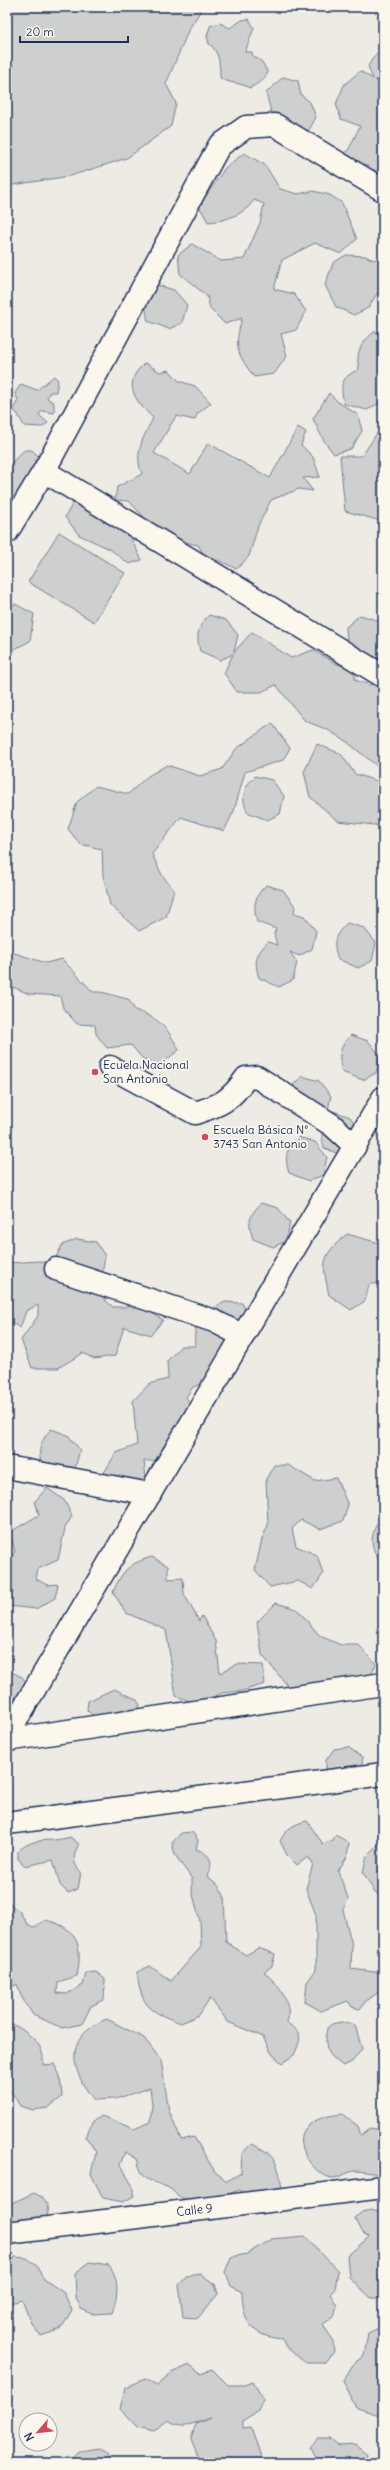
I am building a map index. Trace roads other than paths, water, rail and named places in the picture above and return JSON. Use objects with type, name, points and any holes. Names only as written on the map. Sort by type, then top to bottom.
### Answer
[{"type":"street","points":[[7,532],[44,471],[219,146],[246,127],[275,125],[383,190]]},
{"type":"street","points":[[44,471],[383,676]]},
{"type":"street","points":[[110,1067],[195,1113],[222,1105],[235,1094],[246,1078],[256,1077],[332,1125],[355,1146]]},
{"type":"street","points":[[7,1736],[383,1098]]},
{"type":"street","points":[[56,1269],[214,1321],[243,1336]]},
{"type":"street","points":[[7,1467],[150,1494]]},
{"type":"street","points":[[7,1740],[383,1684]]},
{"type":"street","points":[[7,1823],[383,1774]]},
{"type":"street","name":"Calle 9","points":[[7,2233],[383,2187]]},
{"type":"place","name":"Ecuela Nacional San Antonio","points":[[95,1072]]},
{"type":"place","name":"Escuela Básica N° 3743 San Antonio","points":[[205,1137]]}]
